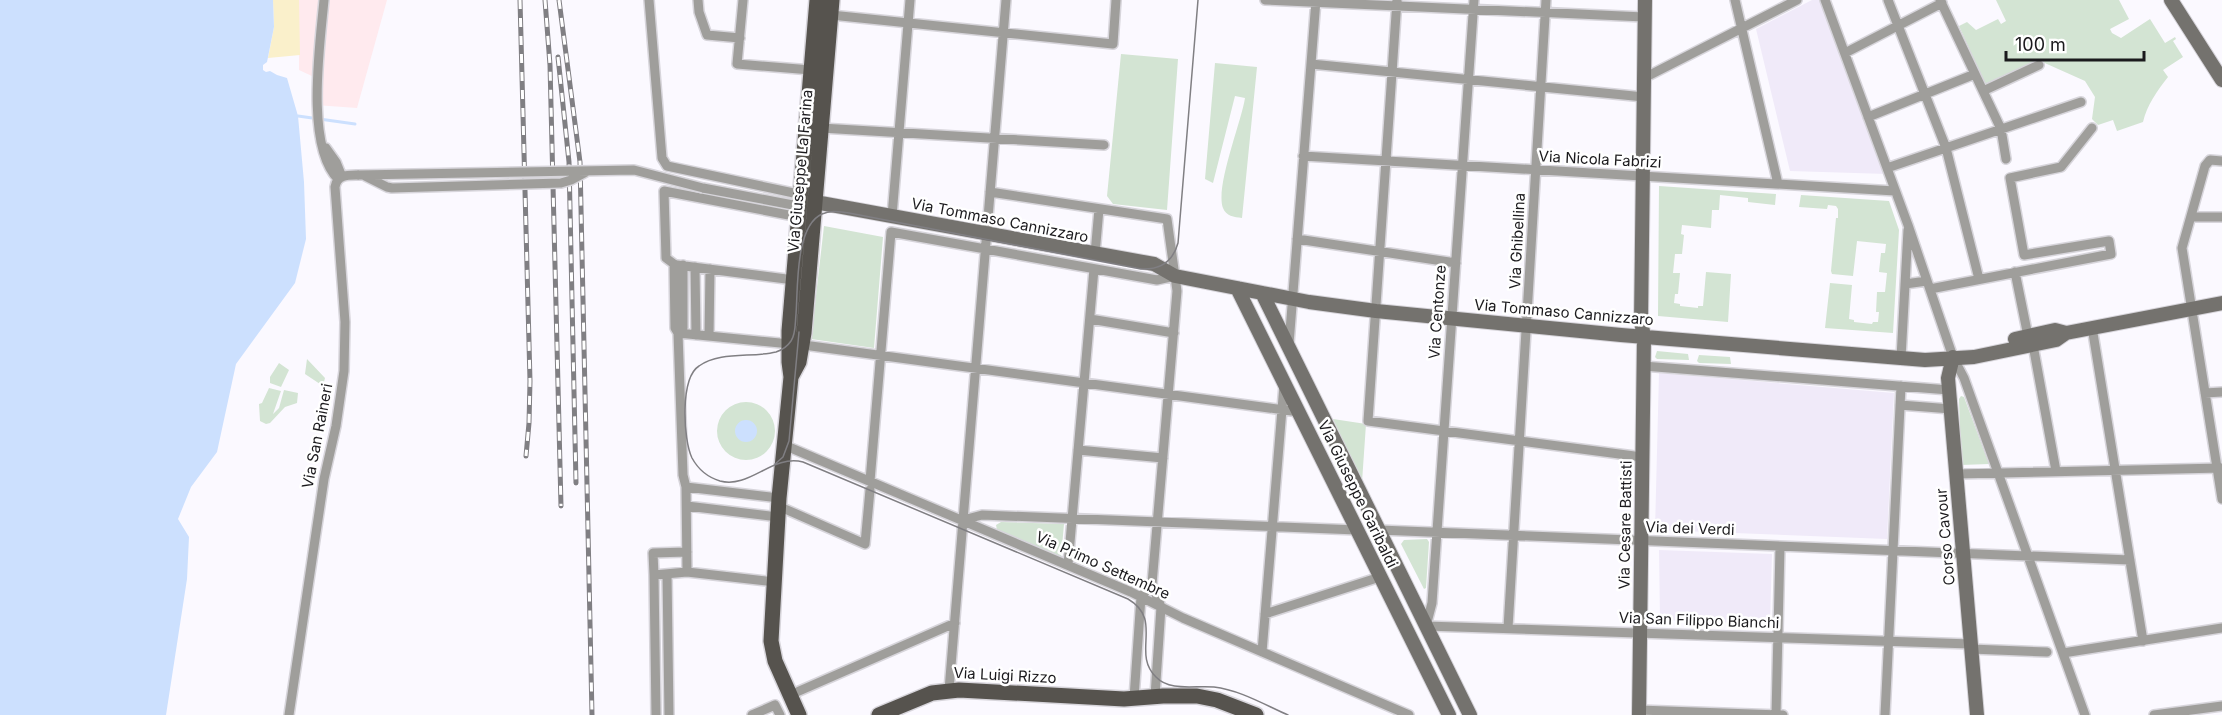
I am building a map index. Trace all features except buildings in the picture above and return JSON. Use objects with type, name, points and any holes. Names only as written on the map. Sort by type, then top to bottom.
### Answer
[{"type":"main road","name":"Via Giuseppe La Farina","points":[[796,345],[794,280],[817,0]]},
{"type":"main road","name":"Via Giuseppe La Farina","points":[[796,345],[815,202],[831,8]]},
{"type":"main road","points":[[796,345],[799,362],[791,377],[778,507],[772,646],[775,661],[799,715]]},
{"type":"main road","name":"Via Luigi Rizzo","points":[[879,715],[923,696],[949,690],[1134,698],[1185,696],[1208,698],[1256,715]]},
{"type":"street","points":[[324,0],[317,78],[322,139],[328,167],[340,178],[357,175],[645,171],[686,185],[800,206]]},
{"type":"street","points":[[650,0],[662,158],[666,165],[800,206]]},
{"type":"street","points":[[698,0],[699,12],[707,35],[740,38]]},
{"type":"street","points":[[742,0],[737,64],[811,70]]},
{"type":"street","points":[[892,216],[910,0]]},
{"type":"street","points":[[949,690],[1006,0]]},
{"type":"street","points":[[831,8],[909,23],[1113,44],[1116,0]]},
{"type":"street","points":[[1265,0],[1474,4],[1546,12],[1644,17]]},
{"type":"street","name":"Via Ghibellina","points":[[1508,628],[1546,0]]},
{"type":"street","name":"Via Cesare Battisti","points":[[1645,0],[1648,76],[1644,98],[1647,176]]},
{"type":"street","name":"Via Cesare Battisti","points":[[1639,712],[1643,366],[1644,336],[1649,322],[1647,176],[1648,76],[1652,0]]},
{"type":"street","points":[[1735,0],[1778,184]]},
{"type":"street","points":[[1648,76],[1797,0]]},
{"type":"street","points":[[1825,0],[2085,715]]},
{"type":"street","points":[[1888,0],[1946,148],[1979,279]]},
{"type":"street","points":[[2171,0],[2222,80]]},
{"type":"street","points":[[1289,346],[1316,1]]},
{"type":"street","points":[[1845,53],[1941,2],[2001,129],[2006,159]]},
{"type":"street","points":[[1397,3],[1368,421],[1642,457]]},
{"type":"street","name":"Via Centonze","points":[[1426,626],[1432,603],[1474,4]]},
{"type":"street","points":[[1311,64],[1644,98]]},
{"type":"street","points":[[1983,91],[2039,65]]},
{"type":"street","points":[[1868,117],[1975,74]]},
{"type":"street","points":[[1887,168],[2081,102]]},
{"type":"street","points":[[821,128],[1104,145]]},
{"type":"street","points":[[1905,284],[1928,285],[1979,279],[2111,254],[2109,241],[2024,255],[2010,178],[2061,167],[2092,129]]},
{"type":"street","name":"Via Nicola Fabrizi","points":[[1303,156],[1895,191]]},
{"type":"street","points":[[2222,160],[2210,160],[2205,166],[2182,248],[2219,468],[2222,499]]},
{"type":"street","points":[[357,175],[369,177],[387,188],[403,188],[561,183],[591,171]]},
{"type":"street","name":"Via San Raineri","points":[[289,715],[324,479],[336,426],[343,378],[345,337],[335,187],[340,178]]},
{"type":"street","points":[[794,280],[678,265],[666,258],[664,191],[800,206],[815,202]]},
{"type":"street","points":[[990,192],[1167,219],[1177,291],[1152,584],[1161,607],[1155,696]]},
{"type":"street","name":"Via Tommaso Cannizzaro","points":[[815,202],[1154,264],[1175,276],[1262,293],[1376,311],[1926,360],[1953,357],[1972,348],[2031,340],[2055,330],[2066,333],[2222,303]]},
{"type":"street","points":[[1095,254],[1099,209]]},
{"type":"street","points":[[2191,217],[2222,218]]},
{"type":"street","points":[[1901,358],[1908,225]]},
{"type":"street","name":"Via Tommaso Cannizzaro","points":[[881,356],[891,232],[1157,280],[1175,276]]},
{"type":"street","points":[[1296,239],[1456,263]]},
{"type":"street","points":[[678,265],[683,328],[678,333],[682,475],[686,487],[687,506],[687,572]]},
{"type":"street","points":[[695,267],[696,335]]},
{"type":"street","points":[[709,336],[710,269]]},
{"type":"street","points":[[1068,565],[1094,269]]},
{"type":"street","points":[[2015,273],[2031,340],[2056,471]]},
{"type":"street","name":"Via Giuseppe Garibaldi","points":[[1237,288],[1449,715]]},
{"type":"street","name":"Via Giuseppe Garibaldi","points":[[1262,293],[1470,715]]},
{"type":"street","points":[[1090,320],[1174,333]]},
{"type":"street","points":[[2092,327],[2142,640]]},
{"type":"street","points":[[678,333],[796,345],[1299,412]]},
{"type":"street","points":[[686,487],[778,507],[865,544],[881,356]]},
{"type":"street","name":"Corso Cavour","points":[[1953,357],[1945,389],[1951,409],[1977,715]]},
{"type":"street","points":[[1643,366],[1945,389]]},
{"type":"street","points":[[1262,652],[1284,383]]},
{"type":"street","points":[[1885,715],[1901,386]]},
{"type":"street","points":[[2205,393],[2222,392]]},
{"type":"street","points":[[1900,405],[1951,409]]},
{"type":"street","name":"Via Primo Settembre","points":[[784,445],[870,486],[963,520],[1410,715]]},
{"type":"street","points":[[1078,450],[1163,458]]},
{"type":"street","points":[[1956,474],[2219,468]]},
{"type":"street","points":[[687,506],[778,507]]},
{"type":"street","points":[[963,520],[982,515],[1357,530]]},
{"type":"street","name":"Via dei Verdi","points":[[1379,530],[2130,560]]},
{"type":"street","points":[[1776,715],[1780,546]]},
{"type":"street","points":[[656,715],[653,553],[687,552]]},
{"type":"street","points":[[654,575],[687,572],[775,582]]},
{"type":"street","points":[[667,574],[669,715]]},
{"type":"street","points":[[1265,614],[1380,578]]},
{"type":"street","points":[[1134,698],[1141,597],[1152,584]]},
{"type":"street","points":[[790,695],[955,623]]},
{"type":"street","name":"Via San Filippo Bianchi","points":[[1426,626],[1889,641],[2047,652]]},
{"type":"street","points":[[2063,653],[2222,628]]},
{"type":"street","points":[[752,715],[775,705],[780,715]]},
{"type":"street","points":[[2154,715],[2222,706]]},
{"type":"street","points":[[1639,712],[1783,715]]},
{"type":"shaded area","points":[[299,0],[387,0],[357,108],[315,105],[314,77],[299,70]]},
{"type":"shaded area","points":[[1812,0],[1821,0],[1887,174],[1790,171],[1756,29]]},
{"type":"shaded area","points":[[1659,373],[1894,393],[1887,539],[1655,530]]},
{"type":"shaded area","points":[[1659,550],[1772,554],[1770,624],[1660,620]]},
{"type":"green space","points":[[1996,0],[2119,0],[2129,19],[2110,29],[2112,33],[2121,38],[2150,19],[2165,43],[2175,37],[2173,41],[2183,57],[2163,70],[2168,77],[2153,98],[2143,122],[2117,131],[2113,120],[2098,125],[2092,119],[2095,97],[2085,81],[2038,60],[1985,84],[1959,26],[1967,22],[1976,30],[1998,19],[2001,24],[2006,21]]},
{"type":"green space","points":[[1121,54],[1178,59],[1167,210],[1113,204],[1107,196]]},
{"type":"green space","points":[[1215,63],[1257,67],[1242,218],[1226,213],[1221,198],[1225,171],[1245,98],[1235,96],[1213,183],[1205,179]]},
{"type":"green space","points":[[1659,186],[1776,194],[1775,205],[1748,202],[1748,198],[1720,195],[1719,210],[1712,210],[1711,228],[1682,225],[1681,234],[1684,235],[1682,254],[1675,254],[1673,273],[1680,273],[1678,294],[1675,294],[1674,303],[1698,308],[1698,306],[1703,306],[1706,272],[1731,274],[1728,322],[1658,316]]},
{"type":"green space","points":[[1801,195],[1889,201],[1899,230],[1893,333],[1825,328],[1830,283],[1852,285],[1849,319],[1854,322],[1872,324],[1878,322],[1877,292],[1885,292],[1887,273],[1879,272],[1881,253],[1885,253],[1886,244],[1857,241],[1853,276],[1832,274],[1838,209],[1836,206],[1828,205],[1827,209],[1799,207]]},
{"type":"green space","points":[[824,226],[883,237],[874,348],[811,339]]},
{"type":"green space","points":[[1657,351],[1688,354],[1689,360],[1657,359],[1655,357]]},
{"type":"green space","points":[[1699,355],[1730,357],[1731,364],[1699,363],[1697,361]]},
{"type":"green space","points":[[307,359],[325,378],[323,386],[305,374]]},
{"type":"green space","points":[[279,363],[289,370],[281,387],[270,383],[270,377]]},
{"type":"green space","points":[[269,388],[281,391],[273,414],[279,408],[284,390],[298,393],[297,403],[285,407],[270,423],[266,424],[260,421],[259,404],[262,403]]},
{"type":"green space","points":[[1961,396],[1964,397],[1989,464],[1961,465],[1959,399]]},
{"type":"green space","points":[[740,402],[752,402],[767,410],[775,425],[775,437],[767,452],[752,460],[740,460],[725,452],[717,437],[717,425],[725,410]]},
{"type":"green space","points":[[1333,419],[1366,424],[1362,482]]},
{"type":"green space","points":[[1001,522],[1064,524],[1061,558],[997,530],[996,525]]},
{"type":"green space","points":[[1427,539],[1429,542],[1426,588],[1424,589],[1401,544],[1404,540]]},
{"type":"sand","points":[[273,0],[299,0],[300,55],[268,58],[274,27]]},
{"type":"water","points":[[0,0],[273,0],[274,27],[267,62],[263,65],[263,70],[287,78],[298,116],[306,239],[295,283],[236,364],[217,452],[191,487],[178,519],[189,537],[187,579],[166,715],[0,715]]},
{"type":"water","points":[[746,420],[754,423],[757,431],[754,439],[746,442],[738,439],[735,431],[738,423]]},
{"type":"waterway","points":[[298,116],[355,124]]},
{"type":"tram line","points":[[1198,0],[1178,243],[1173,255],[1165,263],[1154,268],[1141,269],[849,213],[822,214],[813,221],[802,244],[795,328],[791,341],[776,352],[717,358],[699,366],[693,373],[686,395],[685,424],[689,449],[694,462],[703,472],[715,479],[731,482],[781,463],[803,462],[1128,599],[1139,607],[1144,617],[1146,658],[1149,668],[1162,682],[1183,687],[1224,689],[1288,715]]},
{"type":"tram line","points":[[775,464],[783,457],[789,441],[799,332]]},
{"type":"railway","points":[[520,0],[530,381],[526,456]]},
{"type":"railway","points":[[545,0],[550,65],[561,506]]},
{"type":"railway","points":[[559,0],[580,162],[592,715]]},
{"type":"railway","points":[[558,57],[569,162],[576,483]]}]
